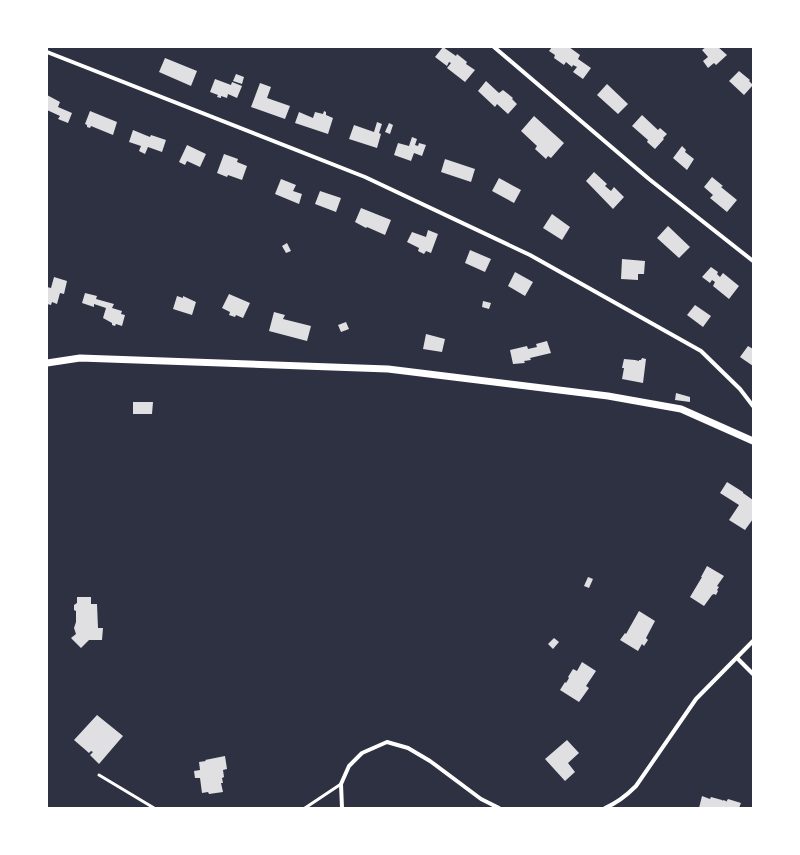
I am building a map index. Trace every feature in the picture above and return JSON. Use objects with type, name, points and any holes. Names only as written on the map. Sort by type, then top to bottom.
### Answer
[{"type":"street","points":[[494,47],[649,179],[753,261]]},
{"type":"street","points":[[47,52],[365,177],[530,255],[701,351],[740,389],[753,406]]},
{"type":"street","points":[[47,363],[80,358],[388,369],[608,396],[681,409],[753,441]]},
{"type":"street","points":[[605,808],[630,793],[696,699],[753,641]]},
{"type":"street","points":[[737,658],[753,674]]},
{"type":"street","points":[[342,808],[341,784],[349,766],[362,753],[387,742],[408,748],[430,761],[481,800],[499,808]]},
{"type":"lane","points":[[99,775],[154,808]]},
{"type":"lane","points":[[305,808],[341,784]]},
{"type":"building","points":[[443,47],[456,56],[457,54],[467,62],[466,64],[475,70],[465,82],[447,68],[451,63],[449,62],[447,66],[435,57]]},
{"type":"building","points":[[552,47],[569,47],[580,55],[578,59],[591,68],[583,79],[573,72],[577,67],[573,65],[572,67],[566,62],[564,65],[554,58],[555,55],[549,51]]},
{"type":"building","points":[[706,47],[718,47],[727,55],[716,65],[714,63],[708,68],[703,61],[708,57],[702,50]]},
{"type":"building","points":[[165,58],[197,71],[191,86],[159,72]]},
{"type":"building","points":[[739,71],[750,80],[749,81],[753,85],[744,95],[729,81]]},
{"type":"building","points":[[236,74],[244,77],[242,84],[233,81]]},
{"type":"building","points":[[215,79],[231,85],[232,82],[242,86],[237,98],[228,94],[227,98],[221,96],[221,98],[210,92]]},
{"type":"building","points":[[486,81],[499,93],[503,90],[513,98],[512,99],[517,104],[508,114],[497,104],[495,107],[478,91]]},
{"type":"building","points":[[260,83],[271,87],[267,98],[290,106],[285,119],[251,107]]},
{"type":"building","points":[[607,84],[628,104],[618,114],[597,95]]},
{"type":"building","points":[[47,95],[60,102],[58,107],[72,113],[68,123],[58,119],[60,116],[47,110]]},
{"type":"building","points":[[90,111],[117,122],[113,135],[91,126],[90,128],[87,127],[85,124]]},
{"type":"building","points":[[324,111],[326,112],[326,115],[333,118],[328,134],[295,123],[299,112],[313,118],[315,112],[323,114]]},
{"type":"building","points":[[642,115],[658,130],[660,128],[667,134],[655,149],[647,142],[648,140],[632,126]]},
{"type":"building","points":[[534,116],[564,143],[551,158],[548,156],[546,159],[535,149],[537,146],[521,131]]},
{"type":"building","points":[[377,122],[382,124],[377,148],[349,139],[354,125],[374,132]]},
{"type":"building","points":[[389,123],[393,125],[390,134],[385,132]]},
{"type":"building","points":[[133,130],[150,137],[151,135],[166,140],[162,152],[148,147],[145,154],[139,151],[141,146],[129,142]]},
{"type":"building","points":[[412,137],[417,139],[415,145],[418,146],[419,143],[426,145],[422,156],[414,153],[411,161],[394,155],[398,143],[409,146]]},
{"type":"building","points":[[187,145],[206,154],[200,167],[187,161],[185,165],[179,162]]},
{"type":"building","points":[[682,146],[686,150],[685,152],[694,159],[687,170],[673,158]]},
{"type":"building","points":[[224,154],[238,159],[237,162],[247,166],[242,180],[217,173]]},
{"type":"building","points":[[445,159],[475,169],[471,182],[441,172]]},
{"type":"building","points":[[594,172],[607,184],[605,186],[611,191],[614,187],[624,197],[613,209],[586,181]]},
{"type":"building","points":[[712,177],[723,186],[721,187],[737,200],[727,212],[710,198],[713,195],[704,187]]},
{"type":"building","points":[[499,178],[521,190],[514,203],[492,191]]},
{"type":"building","points":[[281,179],[296,185],[293,191],[302,194],[299,204],[275,194]]},
{"type":"building","points":[[320,191],[341,198],[336,212],[315,204]]},
{"type":"building","points":[[361,208],[391,220],[385,235],[355,222]]},
{"type":"building","points":[[552,214],[570,227],[562,240],[543,228]]},
{"type":"building","points":[[668,226],[690,247],[679,258],[657,238]]},
{"type":"building","points":[[428,230],[438,234],[431,253],[426,251],[424,254],[418,251],[419,248],[407,242],[412,232],[426,237]]},
{"type":"building","points":[[287,243],[291,251],[286,253],[282,246]]},
{"type":"building","points":[[470,250],[491,259],[485,272],[465,263]]},
{"type":"building","points":[[622,259],[645,261],[644,274],[638,274],[638,280],[621,279]]},
{"type":"building","points":[[711,267],[718,272],[717,274],[720,277],[723,273],[739,286],[729,299],[713,286],[715,282],[712,280],[710,283],[702,277]]},
{"type":"building","points":[[515,272],[533,282],[525,296],[508,286]]},
{"type":"building","points":[[54,277],[67,281],[64,294],[60,293],[57,304],[52,302],[51,305],[47,304],[47,287],[51,288]]},
{"type":"building","points":[[85,293],[97,296],[96,299],[114,304],[112,308],[122,311],[121,314],[125,315],[122,326],[116,324],[115,326],[112,325],[112,323],[103,318],[106,308],[94,304],[94,307],[82,303]]},
{"type":"building","points":[[229,294],[250,303],[243,318],[236,315],[235,317],[229,315],[230,312],[222,308]]},
{"type":"building","points":[[177,296],[183,298],[183,296],[196,302],[192,315],[173,309]]},
{"type":"building","points":[[483,301],[491,303],[489,309],[482,307]]},
{"type":"building","points":[[695,305],[711,316],[703,327],[687,315]]},
{"type":"building","points":[[274,312],[285,315],[283,319],[311,326],[307,341],[269,331]]},
{"type":"building","points":[[346,322],[349,329],[341,332],[338,325]]},
{"type":"building","points":[[426,334],[445,339],[442,352],[423,349]]},
{"type":"building","points":[[547,341],[551,353],[530,358],[531,360],[524,361],[525,363],[513,364],[510,350],[527,346],[528,349],[537,347],[536,344]]},
{"type":"building","points":[[748,346],[753,349],[753,366],[740,357]]},
{"type":"building","points":[[642,358],[646,359],[643,383],[622,379],[624,359],[639,361]]},
{"type":"building","points":[[676,393],[690,397],[690,402],[675,400]]},
{"type":"building","points":[[133,402],[153,402],[152,414],[133,414]]},
{"type":"building","points":[[727,482],[753,500],[753,519],[745,530],[729,520],[739,505],[720,493]]},
{"type":"building","points":[[707,566],[724,576],[717,586],[719,587],[716,595],[712,595],[704,606],[690,597]]},
{"type":"building","points":[[588,577],[593,579],[589,588],[584,586]]},
{"type":"building","points":[[77,597],[91,597],[91,604],[97,604],[98,628],[103,628],[102,640],[89,640],[81,648],[71,638],[76,634],[74,628],[76,622],[76,611],[74,610],[74,605],[77,603]]},
{"type":"building","points":[[639,611],[655,621],[646,638],[648,640],[644,646],[642,644],[638,651],[620,640],[625,633],[626,634]]},
{"type":"building","points":[[554,638],[559,642],[553,649],[548,644]]},
{"type":"building","points":[[582,662],[596,671],[586,686],[589,688],[579,702],[560,690],[565,682],[566,683],[573,669],[577,671]]},
{"type":"building","points":[[97,715],[123,736],[99,764],[90,755],[93,752],[91,751],[89,753],[74,740]]},
{"type":"building","points":[[567,740],[579,753],[568,763],[575,772],[565,781],[545,759]]},
{"type":"building","points":[[225,756],[227,769],[223,770],[224,777],[222,778],[223,783],[221,783],[223,792],[209,794],[208,792],[202,793],[200,778],[195,778],[194,771],[200,770],[199,762]]},
{"type":"building","points":[[702,796],[710,799],[711,797],[722,801],[723,800],[726,802],[728,799],[741,803],[739,808],[699,808]]}]
